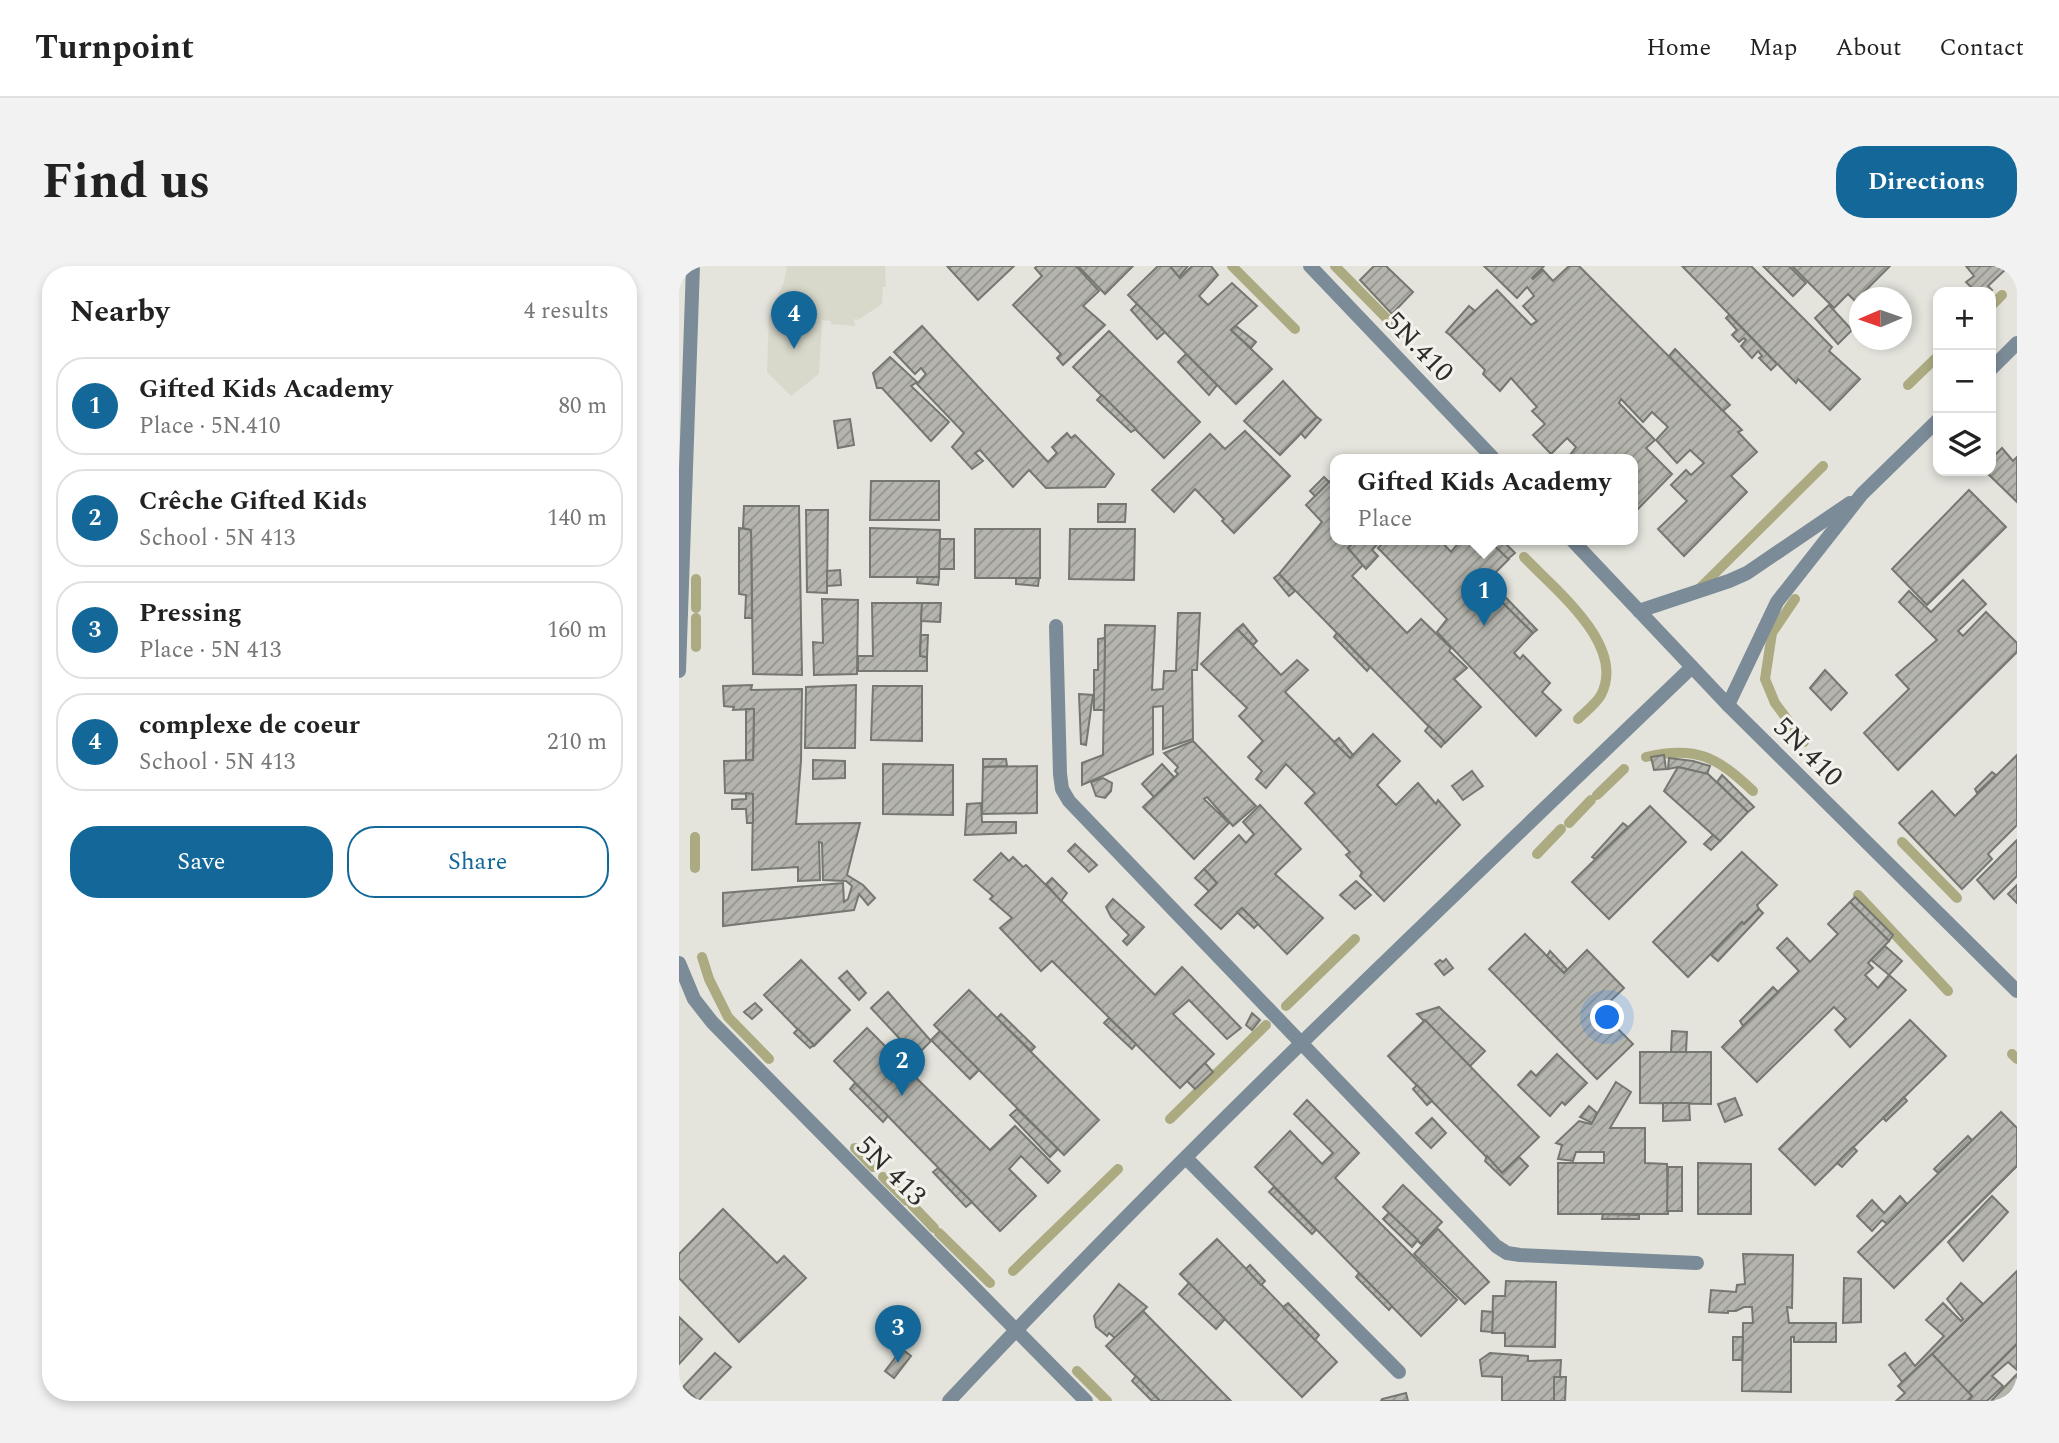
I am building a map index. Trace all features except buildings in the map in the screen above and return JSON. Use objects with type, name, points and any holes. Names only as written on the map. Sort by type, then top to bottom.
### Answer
[{"type":"street","points":[[679,670],[693,266]]},
{"type":"street","name":"5N.410","points":[[1310,266],[1489,454]]},
{"type":"street","points":[[1996,364],[2017,343]]},
{"type":"street","points":[[1728,705],[1777,602],[1862,494],[1933,425]]},
{"type":"street","points":[[1639,611],[1747,573],[1862,494]]},
{"type":"street","name":"5N.410","points":[[1576,545],[1728,705],[2017,991]]},
{"type":"street","points":[[1056,626],[1060,774],[1062,789],[1069,801],[1496,1246],[1507,1253],[1697,1264]]},
{"type":"street","points":[[949,1401],[1015,1330],[1302,1042],[1692,667]]},
{"type":"street","name":"5N 413","points":[[679,963],[694,999],[712,1022],[1086,1401]]},
{"type":"street","points":[[1187,1159],[1399,1373]]},
{"type":"shaded area","points":[[787,266],[885,266],[886,287],[883,287],[882,304],[858,320],[854,319],[855,326],[831,324],[831,321],[822,320],[819,374],[791,396],[767,372],[769,315],[784,282]]},
{"type":"waterway","points":[[1232,266],[1295,329]]},
{"type":"waterway","points":[[1335,266],[1401,333]]},
{"type":"waterway","points":[[1996,301],[2002,295]]},
{"type":"waterway","points":[[1908,385],[1933,361]]},
{"type":"waterway","points":[[1699,589],[1823,466]]},
{"type":"waterway","points":[[1524,557],[1583,619],[1596,638],[1604,657],[1606,676],[1601,695],[1578,719]]},
{"type":"waterway","points":[[696,579],[696,608]]},
{"type":"waterway","points":[[1795,599],[1772,633],[1765,679],[1775,703],[1804,742]]},
{"type":"waterway","points":[[696,618],[696,647]]},
{"type":"waterway","points":[[1646,757],[1679,752],[1705,757],[1717,762],[1753,791]]},
{"type":"waterway","points":[[1597,795],[1624,769]]},
{"type":"waterway","points":[[1569,823],[1591,800]]},
{"type":"waterway","points":[[1537,854],[1561,829]]},
{"type":"waterway","points":[[695,837],[695,868]]},
{"type":"waterway","points":[[1902,842],[1957,898]]},
{"type":"waterway","points":[[1858,895],[1948,991]]},
{"type":"waterway","points":[[1286,1006],[1355,939]]},
{"type":"waterway","points":[[702,957],[709,979],[728,1017],[769,1059]]},
{"type":"waterway","points":[[1170,1119],[1266,1025]]},
{"type":"waterway","points":[[2012,1054],[2017,1059]]},
{"type":"waterway","points":[[855,1148],[873,1167]]},
{"type":"waterway","points":[[1013,1271],[1118,1169]]},
{"type":"waterway","points":[[883,1177],[907,1201]]},
{"type":"waterway","points":[[912,1205],[934,1228]]},
{"type":"waterway","points":[[939,1233],[990,1283]]},
{"type":"waterway","points":[[1077,1371],[1107,1401]]},
{"type":"place","name":"complexe de coeur","points":[[794,349]]},
{"type":"place","name":"Gifted Kids Academy","points":[[1484,626]]},
{"type":"place","name":"Crêche Gifted Kids","points":[[902,1096]]},
{"type":"place","name":"Pressing","points":[[898,1363]]}]
